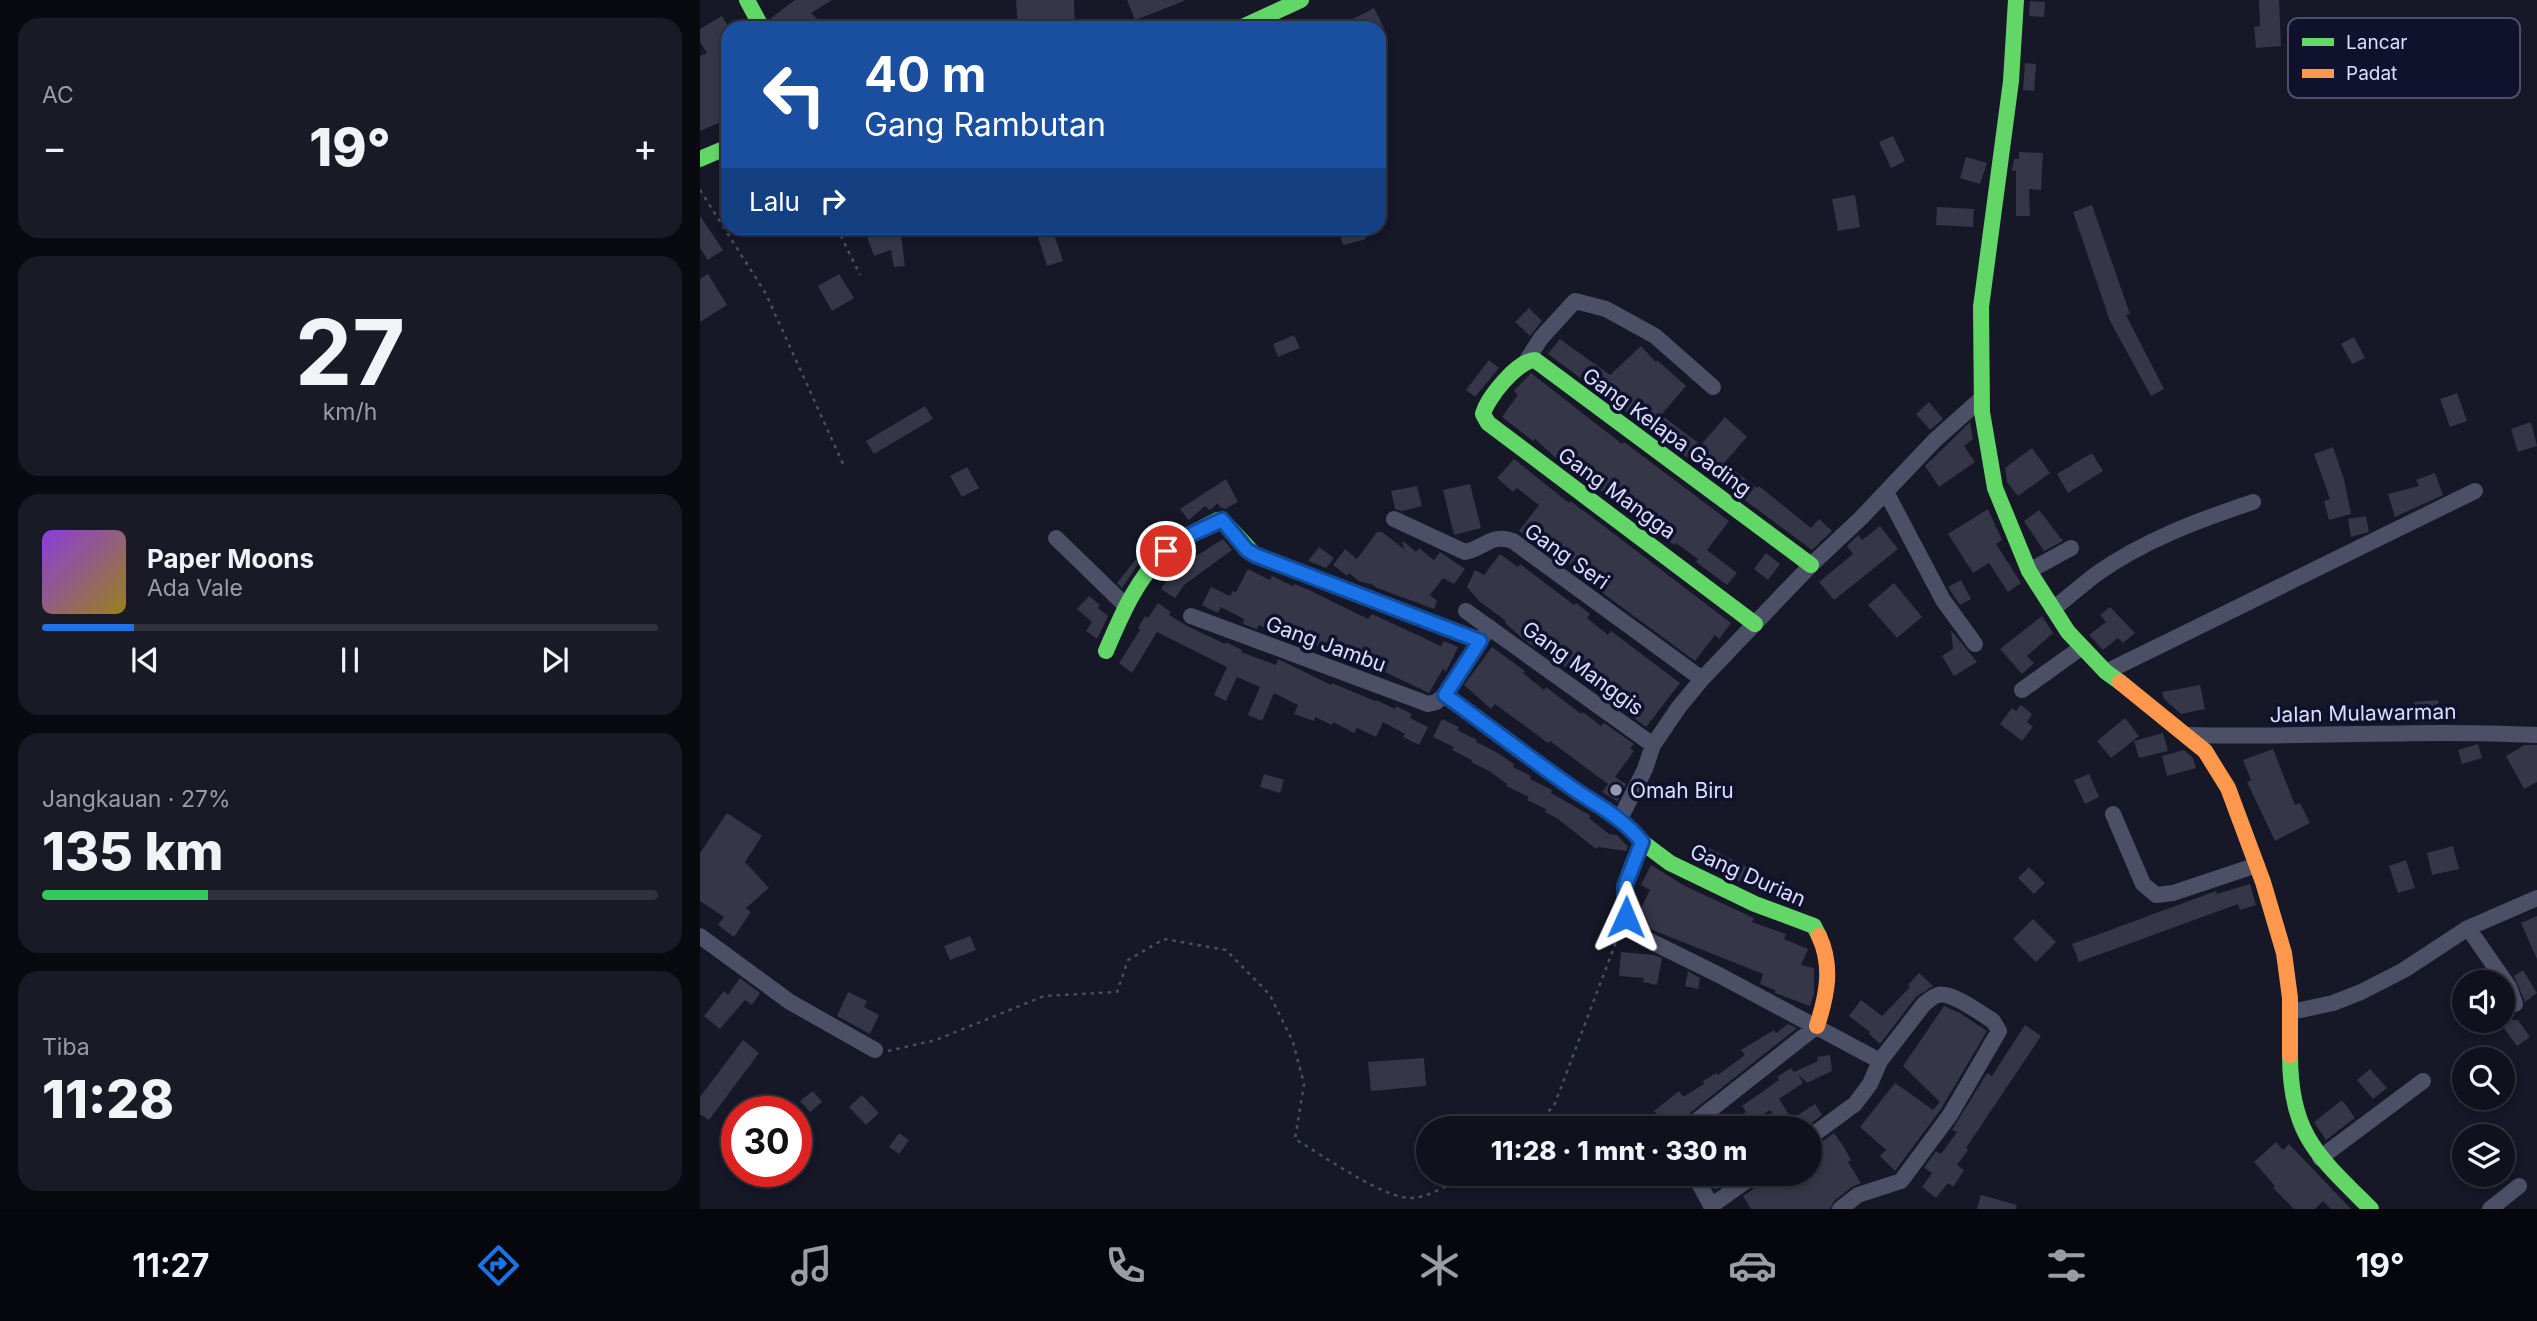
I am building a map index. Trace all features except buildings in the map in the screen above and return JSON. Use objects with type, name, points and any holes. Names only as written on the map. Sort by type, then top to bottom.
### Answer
[{"type":"main road","points":[[747,0],[758,21]]},
{"type":"main road","points":[[1255,21],[1301,0]]},
{"type":"main road","points":[[2015,0],[2011,81],[1981,307],[1982,398],[1996,488],[2029,571],[2068,632],[2106,672],[2189,735],[2205,751],[2228,788],[2257,865],[2284,953],[2291,1012],[2290,1087],[2301,1126],[2320,1158],[2371,1209]]},
{"type":"main road","points":[[700,159],[721,150]]},
{"type":"main road","name":"Gang Mangga","points":[[1527,360],[1518,366],[1485,405],[1483,414],[1488,423],[1540,464],[1667,554],[1755,624]]},
{"type":"main road","name":"Gang Kelapa Gading","points":[[1527,360],[1535,360],[1811,565]]},
{"type":"main road","points":[[1106,651],[1126,606],[1166,551],[1218,520],[1228,525],[1243,545],[1255,555],[1480,641]]},
{"type":"main road","name":"Gang Durian","points":[[1445,695],[1575,790],[1620,819],[1642,842],[1691,875],[1766,909],[1814,926],[1827,954],[1827,996],[1817,1026]]},
{"type":"street","points":[[1527,360],[1541,338],[1575,301],[1606,309],[1655,336],[1713,387]]},
{"type":"street","points":[[1620,819],[1636,790],[1653,745],[1702,679],[1935,440],[1982,398]]},
{"type":"street","points":[[2106,672],[2475,491]]},
{"type":"street","points":[[1886,492],[1943,600],[1975,644]]},
{"type":"street","points":[[2053,609],[2097,574],[2127,556],[2200,520],[2253,502]]},
{"type":"street","name":"Gang Seri","points":[[1394,519],[1465,552],[1496,538],[1503,537],[1513,541],[1702,679]]},
{"type":"street","points":[[1056,538],[1126,606]]},
{"type":"street","points":[[2029,571],[2071,548]]},
{"type":"street","name":"Gang Manggis","points":[[1466,611],[1653,745]]},
{"type":"street","name":"Gang Jambu","points":[[1191,616],[1428,704],[1445,695]]},
{"type":"street","points":[[1445,695],[1489,626]]},
{"type":"street","points":[[2022,690],[2082,647]]},
{"type":"street","name":"Jalan Mulawarman","points":[[2189,735],[2289,736],[2347,732],[2537,735]]},
{"type":"street","points":[[2113,814],[2143,884],[2156,895],[2173,893],[2257,865]]},
{"type":"street","points":[[1642,842],[1625,886],[1626,917],[1633,930],[1880,1061]]},
{"type":"street","points":[[2291,1012],[2333,1003],[2361,992],[2404,970],[2468,928],[2537,898]]},
{"type":"street","points":[[2468,928],[2497,970]]},
{"type":"street","points":[[700,936],[790,1002],[875,1050]]},
{"type":"street","points":[[1822,1128],[1855,1104],[1870,1084],[1880,1061],[1924,1004],[1940,994],[1951,995],[1993,1021],[1998,1031],[1950,1115],[1901,1181],[1858,1195],[1840,1209]]},
{"type":"street","points":[[1703,1116],[1817,1026]]},
{"type":"street","points":[[2320,1158],[2423,1081]]},
{"type":"street","points":[[1700,1186],[1712,1208],[1740,1186]]},
{"type":"street","points":[[2490,1209],[2519,1186]]},
{"type":"path","points":[[700,190],[721,223]]},
{"type":"path","points":[[729,235],[766,294],[844,464]]},
{"type":"path","points":[[841,235],[860,275]]},
{"type":"path","points":[[1544,1116],[1554,1106],[1626,917]]},
{"type":"path","points":[[875,1050],[892,1052],[936,1040],[1044,996],[1117,992],[1128,960],[1164,939],[1226,950],[1270,995],[1293,1042],[1304,1084],[1295,1139],[1390,1195],[1413,1198],[1446,1186]]},
{"type":"traffic: fast","points":[[747,0],[758,21]]},
{"type":"traffic: fast","points":[[1255,21],[1301,0]]},
{"type":"traffic: fast","points":[[2016,0],[2011,81],[1981,307],[1982,412],[1995,488],[2029,571],[2068,632],[2106,672],[2120,682]]},
{"type":"traffic: fast","points":[[700,159],[721,150]]},
{"type":"traffic: fast","points":[[1755,624],[1488,423],[1483,414],[1490,399],[1504,381],[1520,366],[1535,360],[1811,565]]},
{"type":"traffic: fast","points":[[1106,651],[1131,598],[1156,562],[1177,542],[1218,520],[1228,526],[1255,555],[1480,641]]},
{"type":"traffic: fast","points":[[1445,695],[1575,790],[1620,819],[1642,842],[1670,863],[1755,904],[1814,926],[1819,936]]},
{"type":"traffic: fast","points":[[2290,1055],[2291,1082],[2302,1125],[2322,1158],[2371,1209]]},
{"type":"traffic: slow","points":[[2120,682],[2205,751],[2228,788],[2263,882],[2284,953],[2290,998],[2290,1055]]},
{"type":"traffic: slow","points":[[1817,1026],[1827,981],[1826,958],[1819,936]]},
{"type":"place","name":"Omah Biru","points":[[1616,790]]},
{"type":"route","points":[[1166,551],[1194,533],[1222,520],[1247,550],[1255,555],[1480,641],[1445,695],[1635,832],[1642,842],[1625,886],[1626,917]]}]
